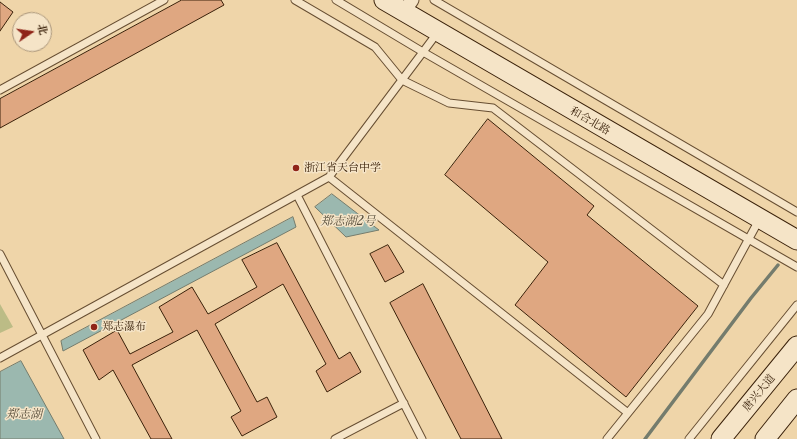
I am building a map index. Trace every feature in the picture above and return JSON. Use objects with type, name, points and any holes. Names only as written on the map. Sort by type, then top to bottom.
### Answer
[{"type":"main road","name":"和合北路","points":[[384,0],[408,6],[439,32],[797,240]]},
{"type":"main road","name":"唐兴大道","points":[[721,439],[797,346]]},
{"type":"main road","points":[[765,439],[797,399]]},
{"type":"lane","points":[[0,90],[164,0]]},
{"type":"lane","points":[[295,0],[375,46],[402,80],[449,103],[493,108],[724,285]]},
{"type":"lane","points":[[336,0],[423,52],[797,267]]},
{"type":"lane","points":[[434,0],[797,212]]},
{"type":"lane","points":[[0,358],[329,177],[439,32]]},
{"type":"lane","points":[[329,177],[628,413]]},
{"type":"lane","points":[[297,195],[422,439]]},
{"type":"lane","points":[[607,439],[708,314],[759,219]]},
{"type":"lane","points":[[0,254],[96,439]]},
{"type":"lane","points":[[690,439],[797,305]]},
{"type":"lane","points":[[335,439],[404,403]]},
{"type":"green space","points":[[0,304],[13,327],[0,333]]},
{"type":"water","name":"郑志湖2号","points":[[332,194],[379,230],[346,237],[315,207]]},
{"type":"water","points":[[293,217],[296,227],[63,351],[61,341]]},
{"type":"water","name":"郑志湖","points":[[21,361],[64,439],[0,439],[0,372]]},
{"type":"building","points":[[182,0],[221,0],[224,5],[0,128],[0,99]]},
{"type":"building","points":[[0,2],[13,12],[0,31]]},
{"type":"building","points":[[488,119],[594,206],[587,215],[698,306],[626,397],[515,305],[548,262],[445,175]]},
{"type":"building","points":[[277,243],[339,359],[350,352],[361,372],[327,392],[316,371],[326,364],[283,284],[215,324],[257,402],[267,397],[277,417],[242,436],[231,417],[241,411],[197,330],[132,365],[172,439],[151,439],[113,370],[99,380],[83,350],[117,330],[130,354],[173,332],[159,307],[192,287],[208,314],[257,287],[242,260]]},
{"type":"building","points":[[388,245],[404,272],[385,282],[370,254]]},
{"type":"building","points":[[423,284],[502,439],[461,439],[390,303]]},
{"type":"waterway","points":[[645,439],[751,298],[778,265]]},
{"type":"place","name":"浙江省天台中学","points":[[296,168]]},
{"type":"place","name":"郑志瀑布","points":[[94,327]]}]
